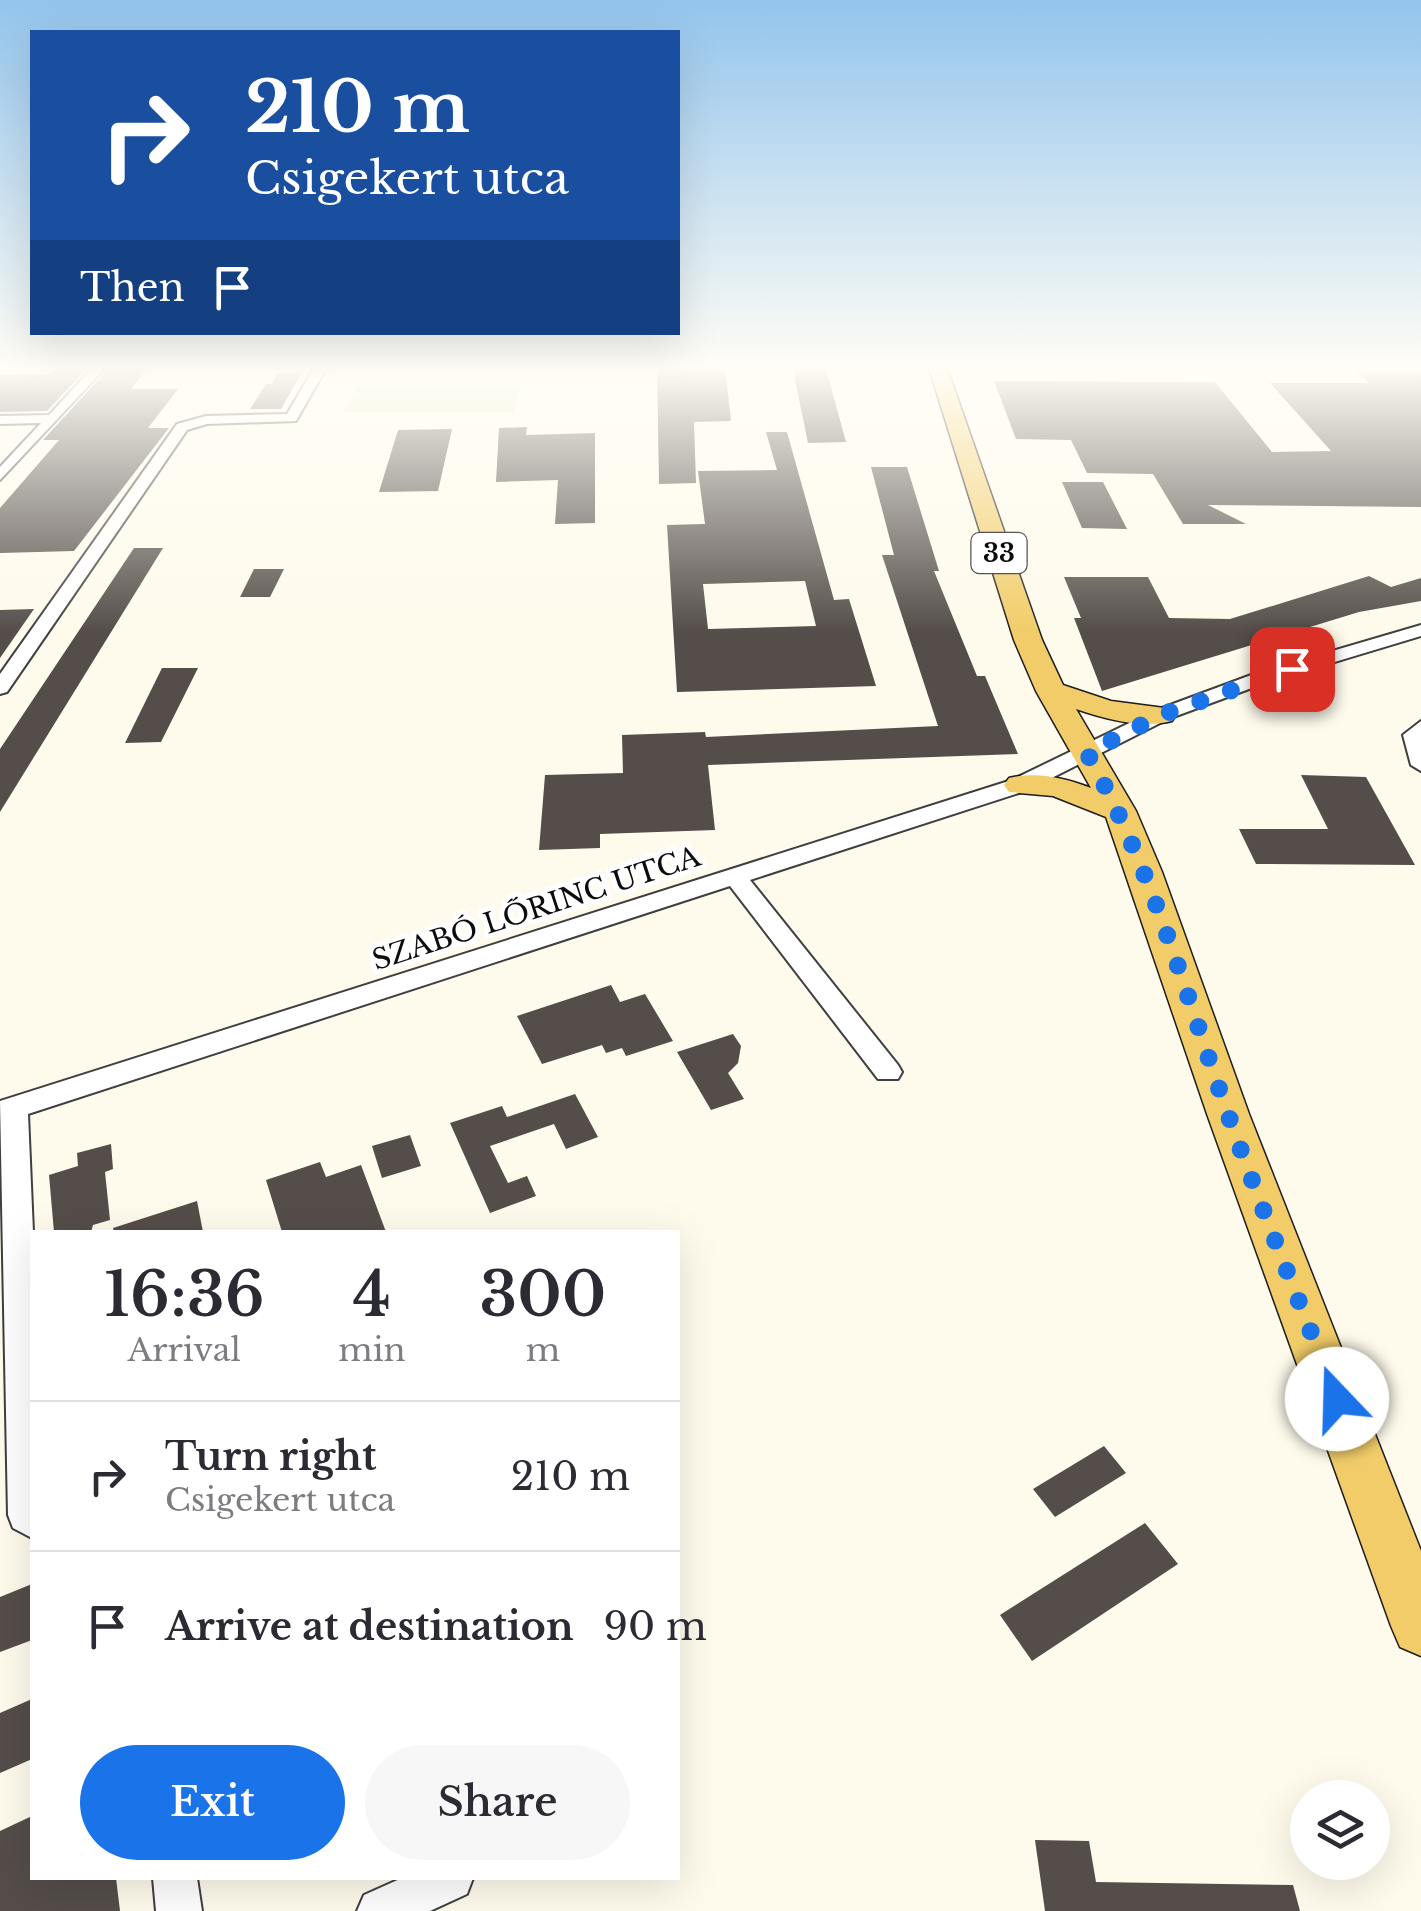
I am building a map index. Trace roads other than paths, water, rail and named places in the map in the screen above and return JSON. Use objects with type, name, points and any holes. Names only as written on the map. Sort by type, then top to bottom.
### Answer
[{"type":"main road","name":"33","points":[[967,454],[1028,640],[1051,692],[1120,811],[1145,872],[1228,1114],[1421,1626]]},
{"type":"main road","points":[[1051,692],[1107,710],[1161,715]]},
{"type":"main road","points":[[1020,785],[1058,786],[1120,811]]},
{"type":"street","points":[[0,476],[20,454]]},
{"type":"street","points":[[0,688],[164,454]]},
{"type":"street","name":"SZABÓ LŐRINC UTCA","points":[[7,1110],[1020,785],[1161,715],[1261,678],[1421,630]]},
{"type":"street","points":[[1421,727],[1414,736],[1414,754],[1421,765]]},
{"type":"street","points":[[734,875],[888,1072]]},
{"type":"street","points":[[7,1110],[15,1144],[26,1514],[30,1518]]},
{"type":"street","points":[[175,1880],[180,1911]]},
{"type":"street","points":[[380,1911],[447,1880]]}]
